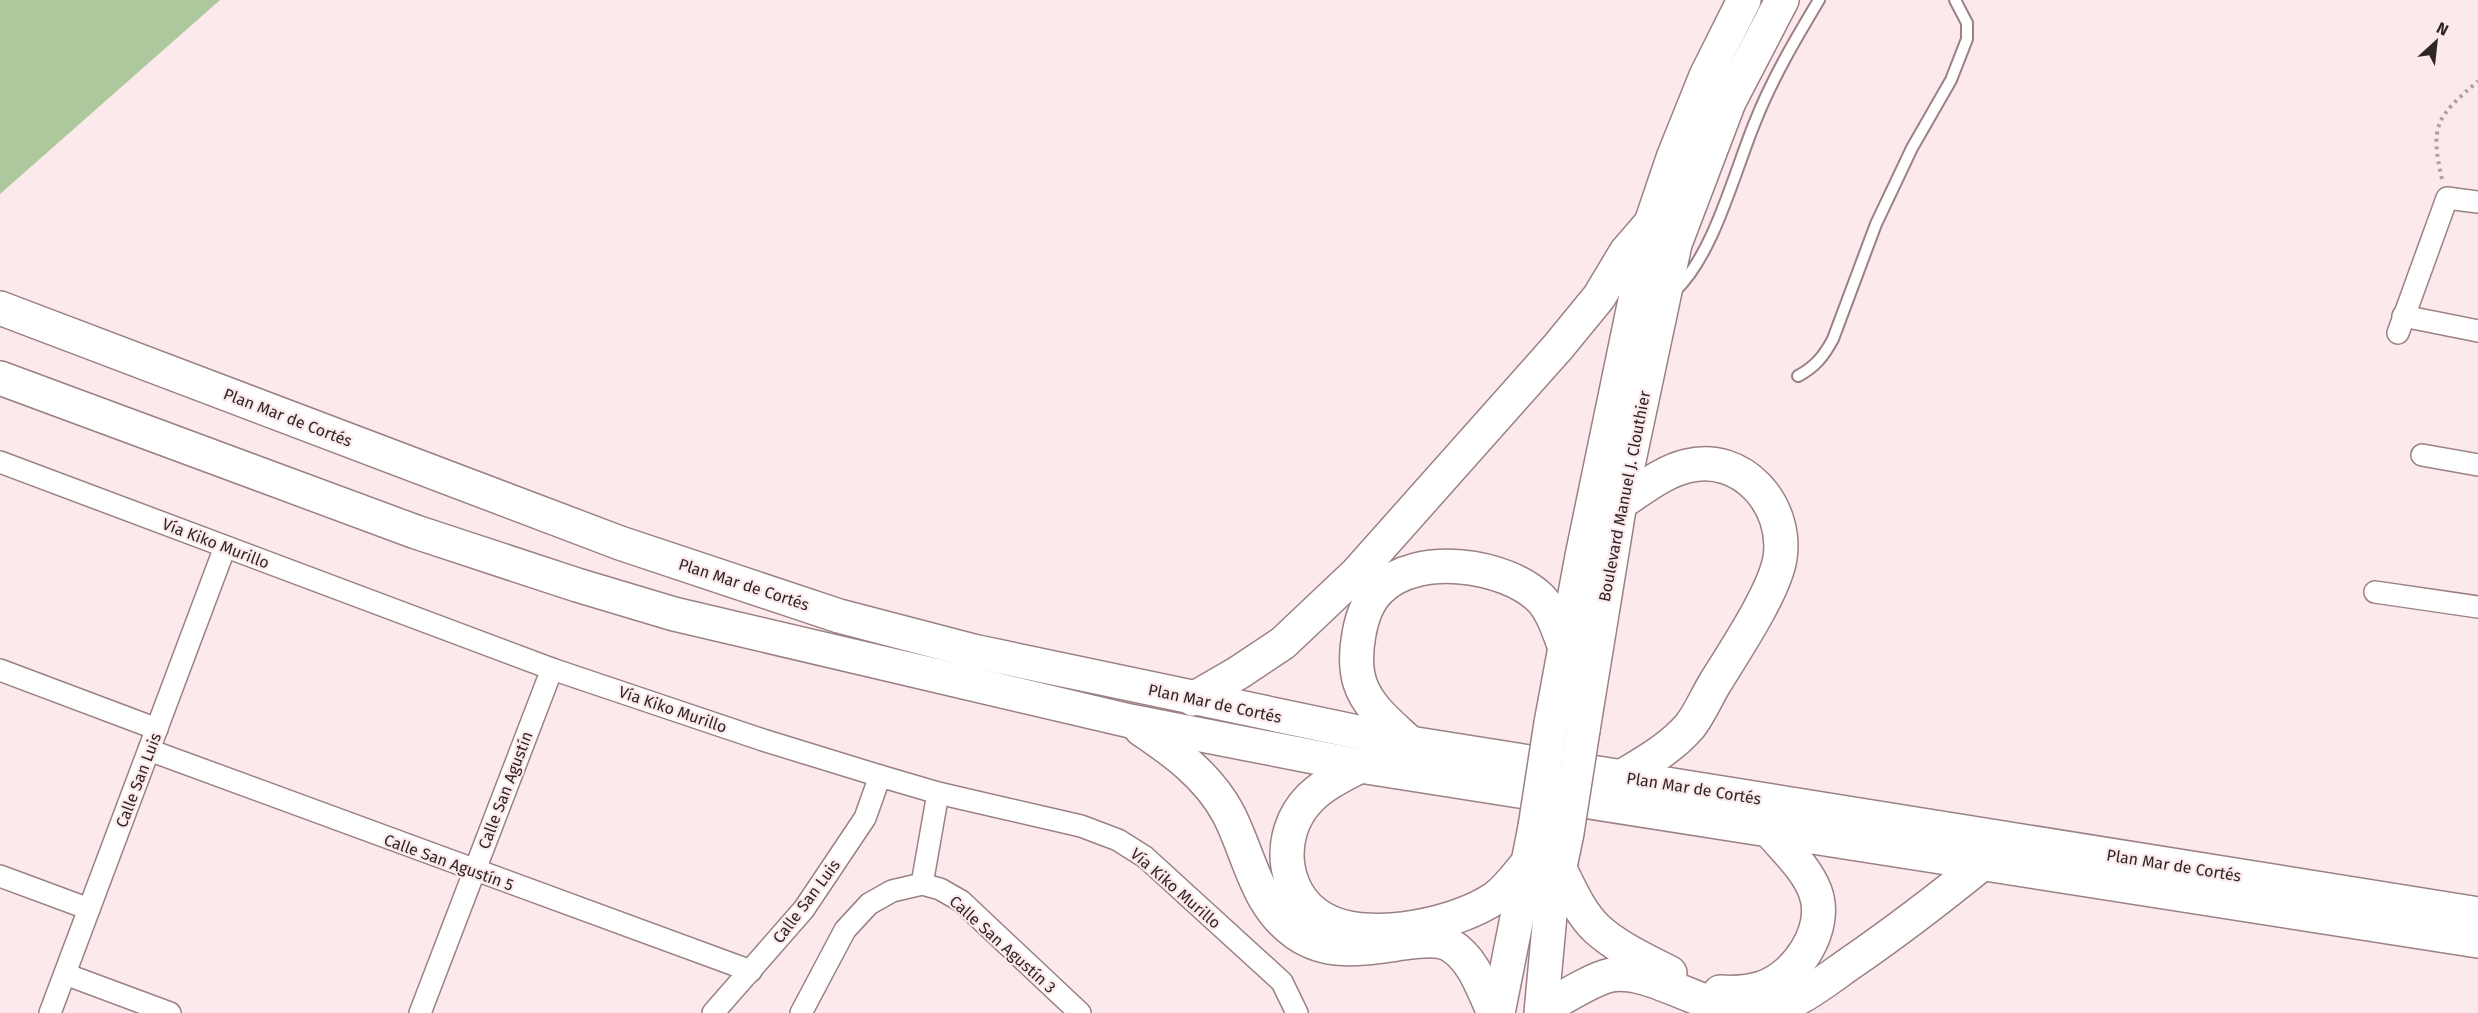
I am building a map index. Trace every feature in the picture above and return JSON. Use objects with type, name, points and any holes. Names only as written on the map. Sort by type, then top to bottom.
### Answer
[{"type":"main road","name":"Boulevard Manuel J. Clouthier","points":[[1542,1011],[1550,915],[1560,869],[1551,830],[1551,723],[1565,648],[1651,223],[1673,158],[1706,76],[1744,0]]},
{"type":"main road","name":"Boulevard Manuel J. Clouthier","points":[[1496,1013],[1526,865],[1551,830],[1583,730],[1620,503],[1676,244],[1729,102],[1782,0]]},
{"type":"main road","points":[[1194,699],[1238,673],[1283,642],[1357,573],[1558,347],[1599,297],[1626,252],[1651,223]]},
{"type":"main road","name":"Plan Mar de Cortés","points":[[0,308],[620,543],[839,616],[973,651],[1194,699],[1410,742],[2478,914]]},
{"type":"main road","name":"Plan Mar de Cortés","points":[[0,378],[416,532],[577,585],[674,614],[1130,721],[1360,766],[2478,941]]},
{"type":"main road","points":[[1620,503],[1668,472],[1701,464],[1726,466],[1757,486],[1766,496],[1777,517],[1781,545],[1779,560],[1762,603],[1691,725],[1655,758],[1621,777]]},
{"type":"main road","points":[[1410,742],[1378,713],[1360,684],[1355,652],[1361,620],[1369,601],[1396,577],[1427,568],[1462,567],[1496,572],[1520,583],[1542,600],[1553,617],[1565,648]]},
{"type":"main road","points":[[1130,721],[1173,750],[1208,784],[1227,812],[1242,843],[1261,893],[1272,911],[1297,934],[1331,948],[1351,950],[1428,940],[1442,942],[1452,946],[1475,971],[1496,1013]]},
{"type":"main road","points":[[1360,766],[1335,778],[1310,798],[1295,818],[1287,841],[1287,868],[1293,885],[1302,902],[1318,916],[1346,928],[1370,930],[1430,923],[1477,908],[1497,897],[1526,865]]},
{"type":"main road","points":[[1560,869],[1575,899],[1596,928],[1619,945],[1697,987],[1733,993],[1761,988],[1783,977],[1794,967],[1813,936],[1819,914],[1816,892],[1807,875],[1770,831]]},
{"type":"main road","points":[[1542,1011],[1599,979],[1612,975],[1641,978],[1722,1008],[1744,1012],[1774,1009],[1812,991],[1929,907],[1983,863]]},
{"type":"street","points":[[2478,202],[2446,198],[2401,324],[2478,331]]},
{"type":"street","points":[[2422,455],[2478,465]]},
{"type":"street","name":"Vía Kiko Murillo","points":[[0,462],[552,669],[763,740],[880,776],[938,793],[1081,826],[1118,840],[1144,857],[1282,982],[1297,1013]]},
{"type":"street","name":"Calle San Luis","points":[[50,1013],[225,547]]},
{"type":"street","points":[[2375,592],[2478,607]]},
{"type":"street","name":"Calle San Agustín","points":[[420,1013],[552,669]]},
{"type":"street","points":[[0,670],[157,729]]},
{"type":"street","name":"Calle San Agustín 5","points":[[148,750],[474,872],[751,971]]},
{"type":"street","name":"Calle San Luis","points":[[713,1013],[804,909],[865,818],[880,776]]},
{"type":"street","points":[[801,1013],[845,930],[869,904],[892,891],[922,884],[938,793]]},
{"type":"street","points":[[0,876],[89,909]]},
{"type":"street","name":"Calle San Agustín 3","points":[[922,884],[940,889],[961,901],[1080,1013]]},
{"type":"street","points":[[65,974],[170,1013]]},
{"type":"lane","points":[[1662,304],[1686,281],[1709,243],[1756,120],[1784,58],[1819,0]]},
{"type":"lane","points":[[1798,376],[1813,368],[1825,354],[1833,339],[1876,224],[1912,148],[1951,80],[1967,39],[1967,23],[1955,0]]},
{"type":"path","points":[[2446,198],[2440,168],[2437,127],[2447,107],[2478,81]]},
{"type":"green space","points":[[0,0],[220,0],[0,194]]}]
